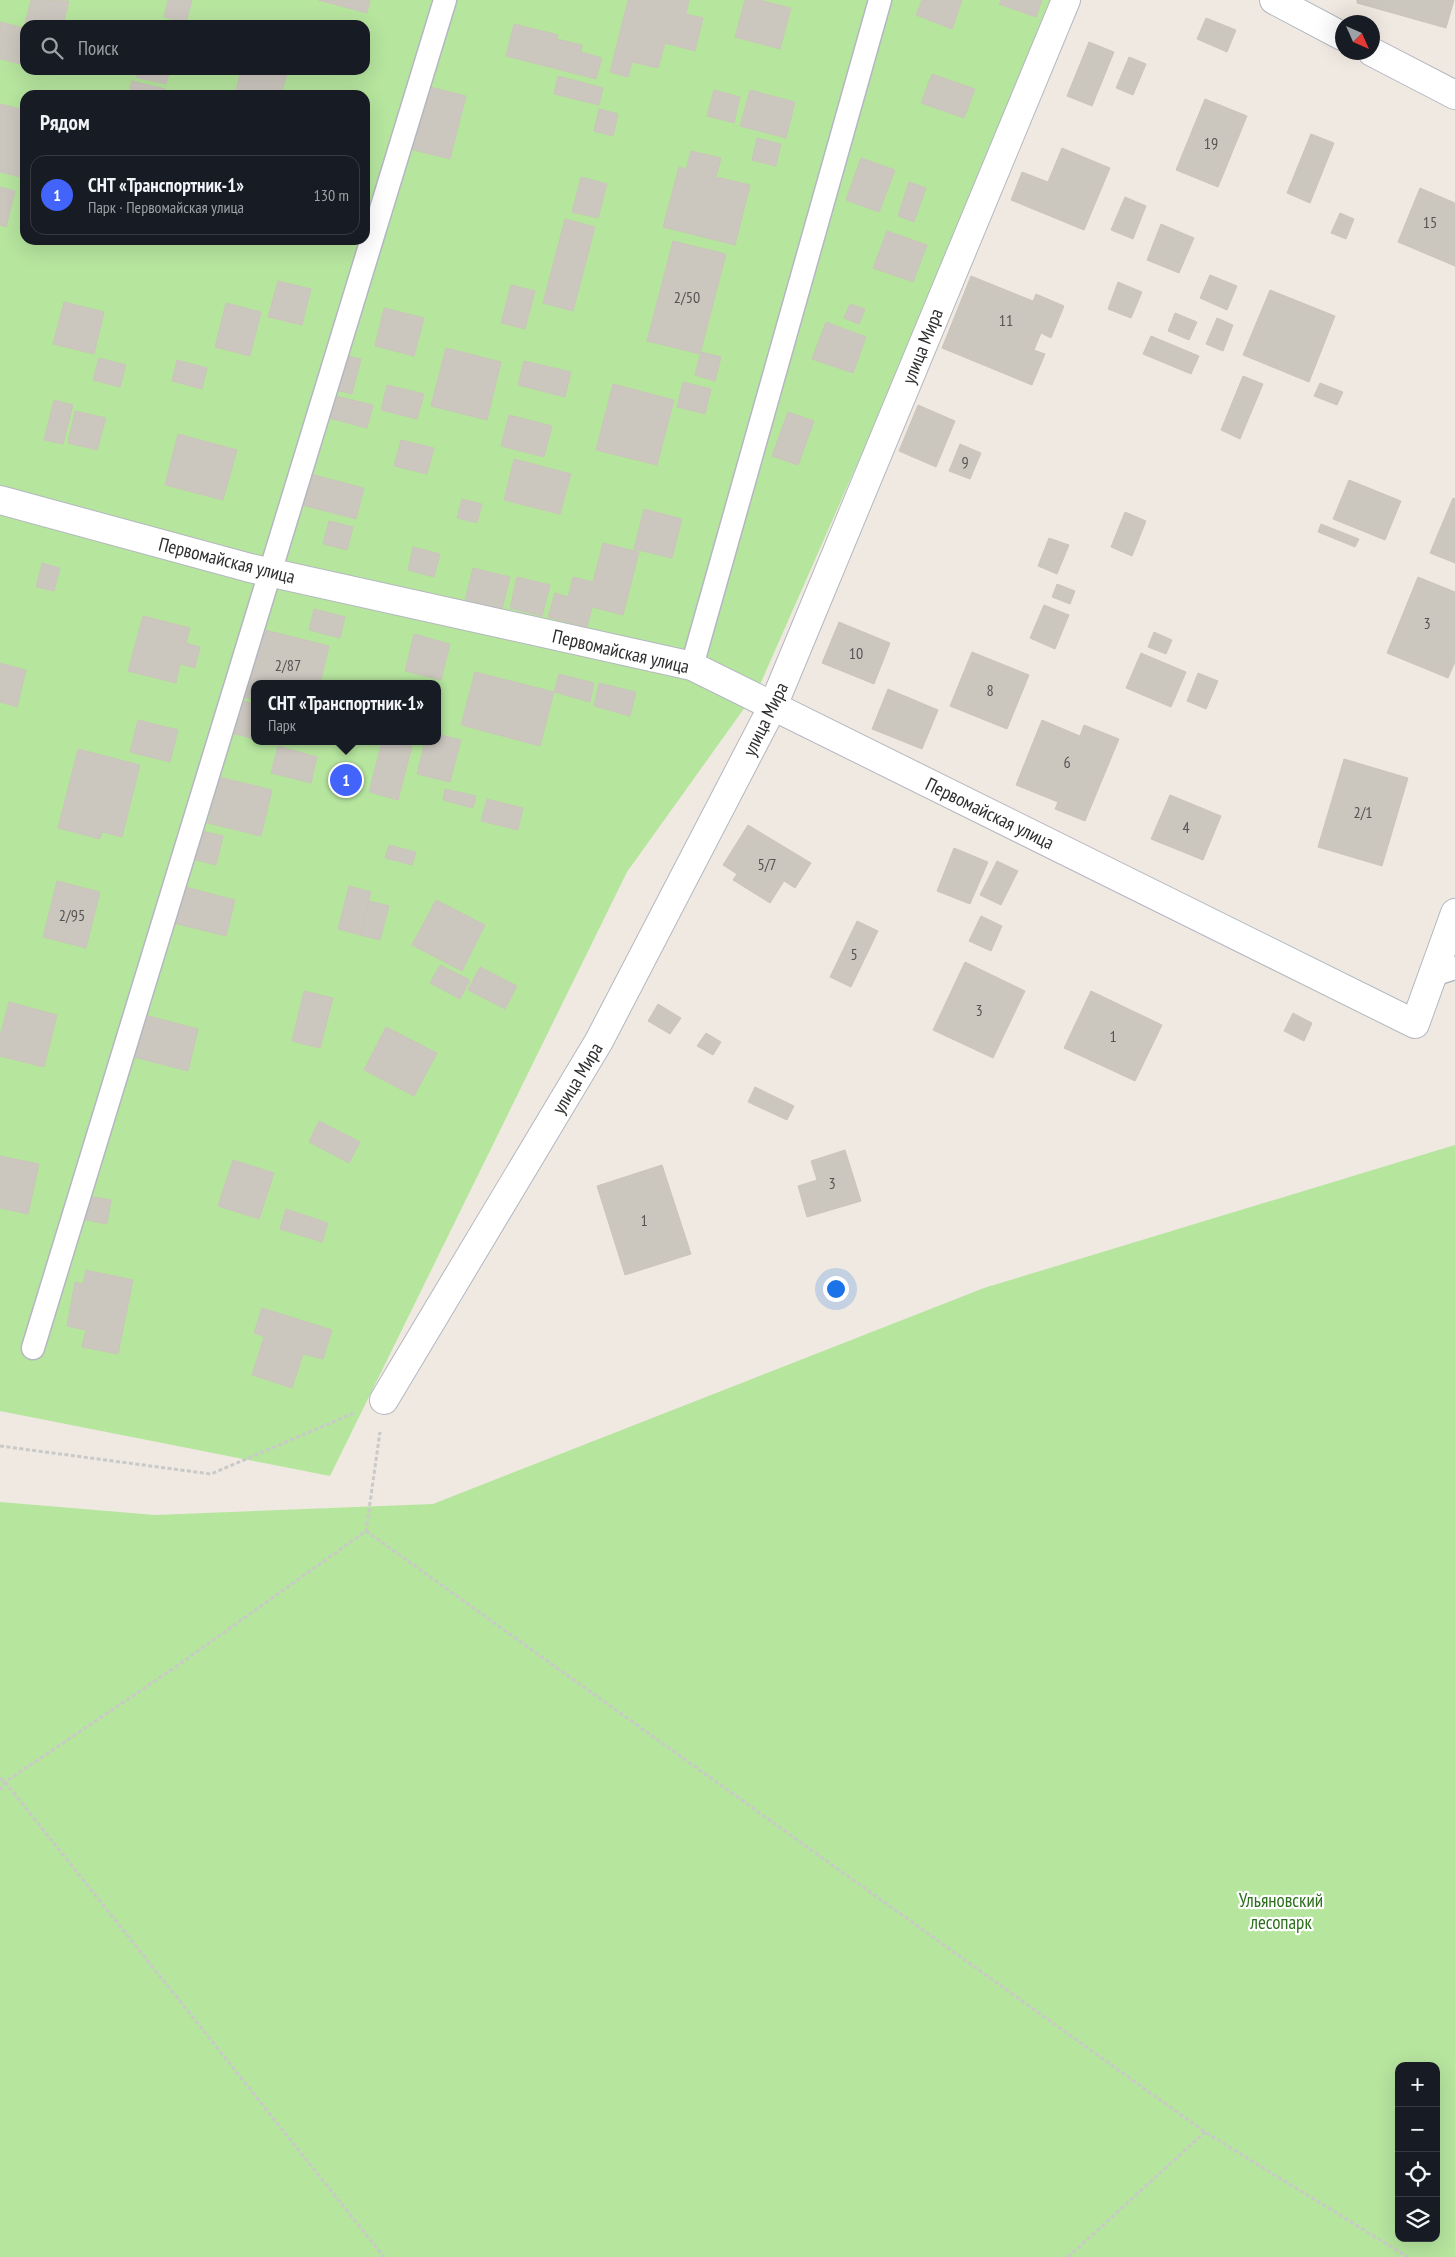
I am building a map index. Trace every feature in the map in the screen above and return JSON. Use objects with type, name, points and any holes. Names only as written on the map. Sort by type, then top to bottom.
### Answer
[{"type":"street","name":"улица Мира","points":[[384,1400],[599,1041],[773,706],[1066,0]]},
{"type":"street","points":[[1274,0],[1335,32]]},
{"type":"street","points":[[1380,56],[1455,95]]},
{"type":"street","name":"Первомайская улица","points":[[0,500],[270,573],[692,666],[1415,1024],[1444,972]]},
{"type":"street","points":[[1444,972],[1455,913]]},
{"type":"lane","points":[[33,1348],[445,0]]},
{"type":"lane","points":[[692,666],[880,0]]},
{"type":"path","points":[[0,1446],[211,1474],[384,1400]]},
{"type":"path","points":[[0,1790],[5,1782],[174,1668],[366,1531],[384,1400]]},
{"type":"path","points":[[366,1531],[1205,2132],[1408,2257]]},
{"type":"path","points":[[0,1778],[384,2257]]},
{"type":"path","points":[[1068,2257],[1205,2132]]},
{"type":"green space","points":[[0,0],[1058,0],[1022,90],[758,689],[627,872],[330,1476],[0,1411]]},
{"type":"green space","name":"Ульяновский лесопарк","points":[[1455,1145],[1455,2257],[0,2257],[0,1502],[155,1515],[433,1504],[984,1288]]},
{"type":"building","points":[[31,0],[69,1],[64,20],[26,20]]},
{"type":"building","points":[[168,0],[192,0],[187,20],[175,20],[164,17]]},
{"type":"building","points":[[318,0],[370,0],[367,13]]},
{"type":"building","points":[[628,0],[689,0],[686,14],[703,18],[695,51],[665,43],[658,68],[632,62],[628,77],[610,72]]},
{"type":"building","points":[[745,0],[759,0],[791,8],[780,49],[735,37]]},
{"type":"building","points":[[922,0],[962,0],[952,29],[916,15]]},
{"type":"building","points":[[1001,0],[1042,0],[1036,17],[999,4]]},
{"type":"building","points":[[1357,0],[1454,0],[1446,28],[1357,3]]},
{"type":"building","points":[[1206,18],[1236,30],[1227,52],[1197,39]]},
{"type":"building","points":[[0,22],[20,27],[20,64],[0,59]]},
{"type":"building","points":[[514,24],[558,35],[557,39],[582,45],[581,52],[602,58],[596,79],[506,56]]},
{"type":"building","points":[[1089,42],[1114,52],[1092,106],[1067,96]]},
{"type":"building","points":[[1129,57],[1146,64],[1133,95],[1116,88]]},
{"type":"building","points":[[932,74],[975,89],[964,118],[921,103]]},
{"type":"building","points":[[137,75],[169,75],[166,84],[136,77]]},
{"type":"building","points":[[240,75],[287,75],[282,90],[236,90]]},
{"type":"building","points":[[558,76],[603,88],[599,105],[554,94]]},
{"type":"building","points":[[132,81],[165,89],[165,90],[129,90]]},
{"type":"building","points":[[426,86],[466,96],[450,159],[410,149]]},
{"type":"building","points":[[714,90],[740,97],[734,123],[707,116]]},
{"type":"building","points":[[750,90],[795,102],[786,138],[740,126]]},
{"type":"building","points":[[1205,99],[1247,116],[1218,187],[1176,170]]},
{"type":"building","points":[[0,104],[20,109],[20,177],[0,172]]},
{"type":"building","points":[[599,109],[618,114],[613,136],[594,131]]},
{"type":"building","points":[[1311,134],[1334,143],[1310,203],[1287,193]]},
{"type":"building","points":[[757,138],[781,144],[776,166],[752,160]]},
{"type":"building","points":[[1062,148],[1110,168],[1084,230],[1011,200],[1022,172],[1048,182]]},
{"type":"building","points":[[691,151],[721,158],[716,177],[750,185],[735,245],[663,227],[679,167],[686,169]]},
{"type":"building","points":[[861,158],[895,170],[879,212],[846,200]]},
{"type":"building","points":[[581,177],[607,184],[598,218],[572,212]]},
{"type":"building","points":[[909,182],[926,188],[914,222],[898,216]]},
{"type":"building","points":[[0,187],[15,191],[6,227],[0,225]]},
{"type":"building","points":[[1420,188],[1455,203],[1455,266],[1398,242]]},
{"type":"building","points":[[1125,197],[1146,206],[1133,239],[1111,230]]},
{"type":"building","points":[[1340,213],[1354,219],[1346,239],[1331,233]]},
{"type":"building","points":[[565,219],[595,227],[573,311],[543,303]]},
{"type":"building","points":[[1161,224],[1194,238],[1179,273],[1147,260]]},
{"type":"building","points":[[887,231],[927,245],[913,282],[873,268]]},
{"type":"building","points":[[673,241],[726,254],[700,354],[647,341]]},
{"type":"building","points":[[1210,275],[1237,286],[1227,310],[1200,298]]},
{"type":"building","points":[[971,276],[1033,301],[1036,294],[1064,306],[1051,338],[1041,333],[1034,350],[1045,354],[1032,385],[942,348]]},
{"type":"building","points":[[278,281],[311,289],[302,325],[268,317]]},
{"type":"building","points":[[1118,282],[1142,292],[1131,318],[1108,309]]},
{"type":"building","points":[[511,285],[535,291],[525,329],[501,323]]},
{"type":"building","points":[[1270,290],[1335,316],[1309,382],[1243,355]]},
{"type":"building","points":[[64,302],[104,312],[94,354],[53,344]]},
{"type":"building","points":[[226,303],[261,312],[250,356],[215,347]]},
{"type":"building","points":[[850,304],[865,309],[859,324],[844,318]]},
{"type":"building","points":[[384,308],[424,318],[414,356],[375,346]]},
{"type":"building","points":[[1175,313],[1197,322],[1189,340],[1168,331]]},
{"type":"building","points":[[1217,318],[1233,325],[1223,351],[1206,344]]},
{"type":"building","points":[[826,322],[866,337],[853,373],[812,359]]},
{"type":"building","points":[[1151,336],[1199,356],[1191,374],[1143,354]]},
{"type":"building","points":[[446,348],[501,362],[487,420],[431,406]]},
{"type":"building","points":[[701,352],[721,357],[715,381],[695,375]]},
{"type":"building","points":[[333,353],[361,359],[352,394],[324,387]]},
{"type":"building","points":[[99,358],[126,365],[120,387],[93,380]]},
{"type":"building","points":[[177,360],[207,368],[202,389],[172,381]]},
{"type":"building","points":[[524,361],[571,372],[565,397],[518,385]]},
{"type":"building","points":[[1243,376],[1263,384],[1240,439],[1221,430]]},
{"type":"building","points":[[683,382],[711,389],[705,414],[677,407]]},
{"type":"building","points":[[1320,383],[1343,392],[1337,405],[1314,396]]},
{"type":"building","points":[[613,384],[674,400],[657,465],[596,450]]},
{"type":"building","points":[[387,385],[424,394],[417,419],[381,410]]},
{"type":"building","points":[[331,395],[373,405],[367,428],[325,417]]},
{"type":"building","points":[[54,400],[73,405],[63,444],[44,440]]},
{"type":"building","points":[[918,405],[955,421],[936,467],[899,451]]},
{"type":"building","points":[[75,411],[106,418],[97,450],[68,443]]},
{"type":"building","points":[[788,412],[814,421],[798,465],[772,456]]},
{"type":"building","points":[[509,415],[552,426],[544,457],[501,446]]},
{"type":"building","points":[[178,434],[237,450],[223,500],[165,485]]},
{"type":"building","points":[[401,440],[434,448],[427,474],[394,466]]},
{"type":"building","points":[[960,444],[981,453],[970,479],[949,471]]},
{"type":"building","points":[[514,459],[571,474],[560,514],[504,500]]},
{"type":"building","points":[[306,473],[364,488],[356,519],[298,504]]},
{"type":"building","points":[[1349,480],[1401,501],[1385,540],[1333,519]]},
{"type":"building","points":[[1453,498],[1455,499],[1455,563],[1430,553]]},
{"type":"building","points":[[462,499],[482,504],[477,523],[457,518]]},
{"type":"building","points":[[644,509],[682,519],[672,558],[634,549]]},
{"type":"building","points":[[1125,512],[1146,521],[1132,556],[1111,547]]},
{"type":"building","points":[[329,521],[353,527],[347,550],[323,544]]},
{"type":"building","points":[[1321,524],[1359,539],[1355,547],[1318,532]]},
{"type":"building","points":[[1049,538],[1069,545],[1057,574],[1038,566]]},
{"type":"building","points":[[603,543],[639,552],[623,615],[592,607],[587,627],[548,617],[555,593],[568,597],[573,577],[593,582]]},
{"type":"building","points":[[413,547],[440,554],[434,577],[408,570]]},
{"type":"building","points":[[42,563],[60,568],[54,591],[36,587]]},
{"type":"building","points":[[473,568],[510,577],[502,609],[465,600]]},
{"type":"building","points":[[517,577],[550,585],[542,616],[510,608]]},
{"type":"building","points":[[1418,577],[1455,592],[1455,662],[1448,678],[1387,653]]},
{"type":"building","points":[[1057,584],[1075,591],[1070,604],[1052,597]]},
{"type":"building","points":[[1044,605],[1069,615],[1055,649],[1030,638]]},
{"type":"building","points":[[314,609],[345,617],[340,638],[309,630]]},
{"type":"building","points":[[143,616],[190,628],[186,643],[200,647],[195,668],[180,664],[176,683],[128,671]]},
{"type":"building","points":[[839,622],[890,643],[874,684],[822,663]]},
{"type":"building","points":[[261,629],[329,646],[321,680],[251,680],[251,699],[244,697]]},
{"type":"building","points":[[1154,632],[1172,640],[1166,654],[1148,647]]},
{"type":"building","points":[[414,634],[450,644],[441,680],[405,671]]},
{"type":"building","points":[[972,652],[1029,675],[1007,729],[950,706]]},
{"type":"building","points":[[1141,653],[1186,672],[1171,707],[1126,688]]},
{"type":"building","points":[[0,663],[26,670],[17,707],[0,702]]},
{"type":"building","points":[[475,672],[554,692],[540,746],[461,725]]},
{"type":"building","points":[[1198,673],[1218,681],[1206,709],[1187,701]]},
{"type":"building","points":[[559,674],[594,683],[590,702],[554,692]]},
{"type":"building","points":[[599,683],[636,692],[630,716],[594,706]]},
{"type":"building","points":[[888,689],[938,710],[922,749],[872,729]]},
{"type":"building","points":[[228,697],[251,703],[251,738],[219,730]]},
{"type":"building","points":[[138,720],[178,730],[170,762],[130,752]]},
{"type":"building","points":[[1042,720],[1080,736],[1084,725],[1119,739],[1085,821],[1055,809],[1058,802],[1016,785]]},
{"type":"building","points":[[441,735],[461,740],[450,782],[417,774],[424,745],[441,745]]},
{"type":"building","points":[[381,745],[412,746],[398,800],[369,792]]},
{"type":"building","points":[[278,746],[317,757],[311,783],[271,773]]},
{"type":"building","points":[[78,749],[140,765],[122,837],[102,832],[100,839],[58,828]]},
{"type":"building","points":[[1344,759],[1408,778],[1382,866],[1318,847]]},
{"type":"building","points":[[219,777],[272,790],[261,836],[208,823]]},
{"type":"building","points":[[445,789],[476,796],[473,808],[443,800]]},
{"type":"building","points":[[1170,795],[1221,816],[1203,860],[1151,839]]},
{"type":"building","points":[[487,799],[523,808],[518,830],[481,821]]},
{"type":"building","points":[[748,825],[811,863],[795,888],[784,881],[770,903],[733,880],[737,874],[723,865]]},
{"type":"building","points":[[185,827],[223,836],[216,865],[177,855]]},
{"type":"building","points":[[389,845],[416,852],[412,865],[385,858]]},
{"type":"building","points":[[954,848],[988,862],[970,904],[937,891]]},
{"type":"building","points":[[997,861],[1018,871],[1001,905],[980,895]]},
{"type":"building","points":[[57,881],[100,892],[86,948],[43,937]]},
{"type":"building","points":[[178,885],[235,900],[226,936],[169,922]]},
{"type":"building","points":[[349,886],[371,892],[360,935],[338,929]]},
{"type":"building","points":[[436,900],[485,925],[462,971],[412,945]]},
{"type":"building","points":[[369,901],[389,906],[380,940],[360,935]]},
{"type":"building","points":[[981,916],[1002,926],[991,951],[969,941]]},
{"type":"building","points":[[857,921],[878,931],[851,987],[830,977]]},
{"type":"building","points":[[965,962],[1025,991],[993,1058],[933,1030]]},
{"type":"building","points":[[440,965],[470,980],[460,999],[430,983]]},
{"type":"building","points":[[480,967],[517,986],[505,1009],[468,990]]},
{"type":"building","points":[[304,991],[333,998],[320,1048],[292,1041]]},
{"type":"building","points":[[1091,991],[1162,1025],[1135,1081],[1064,1048]]},
{"type":"building","points":[[9,1002],[57,1015],[44,1067],[0,1056],[0,1036]]},
{"type":"building","points":[[658,1004],[681,1018],[670,1034],[648,1021]]},
{"type":"building","points":[[137,1013],[198,1029],[188,1071],[126,1055]]},
{"type":"building","points":[[1293,1013],[1312,1023],[1304,1041],[1284,1031]]},
{"type":"building","points":[[386,1027],[437,1053],[414,1096],[364,1070]]},
{"type":"building","points":[[706,1033],[721,1042],[713,1055],[697,1046]]},
{"type":"building","points":[[755,1087],[794,1106],[787,1120],[748,1102]]},
{"type":"building","points":[[319,1121],[360,1142],[349,1163],[309,1142]]},
{"type":"building","points":[[845,1150],[861,1201],[807,1217],[798,1186],[817,1180],[811,1161]]},
{"type":"building","points":[[0,1156],[39,1164],[28,1214],[0,1208]]},
{"type":"building","points":[[233,1160],[274,1173],[259,1219],[218,1206]]},
{"type":"building","points":[[662,1165],[691,1254],[625,1275],[597,1186]]},
{"type":"building","points":[[81,1195],[111,1200],[107,1224],[76,1218]]},
{"type":"building","points":[[286,1209],[328,1223],[322,1242],[280,1229]]},
{"type":"building","points":[[86,1270],[133,1280],[118,1354],[82,1347],[86,1330],[67,1326],[75,1282],[83,1284]]},
{"type":"building","points":[[262,1308],[332,1330],[323,1359],[303,1354],[292,1388],[252,1375],[264,1337],[254,1333]]},
{"type":"place","name":"СНТ «Транспортник-1»","points":[[346,780]]}]
